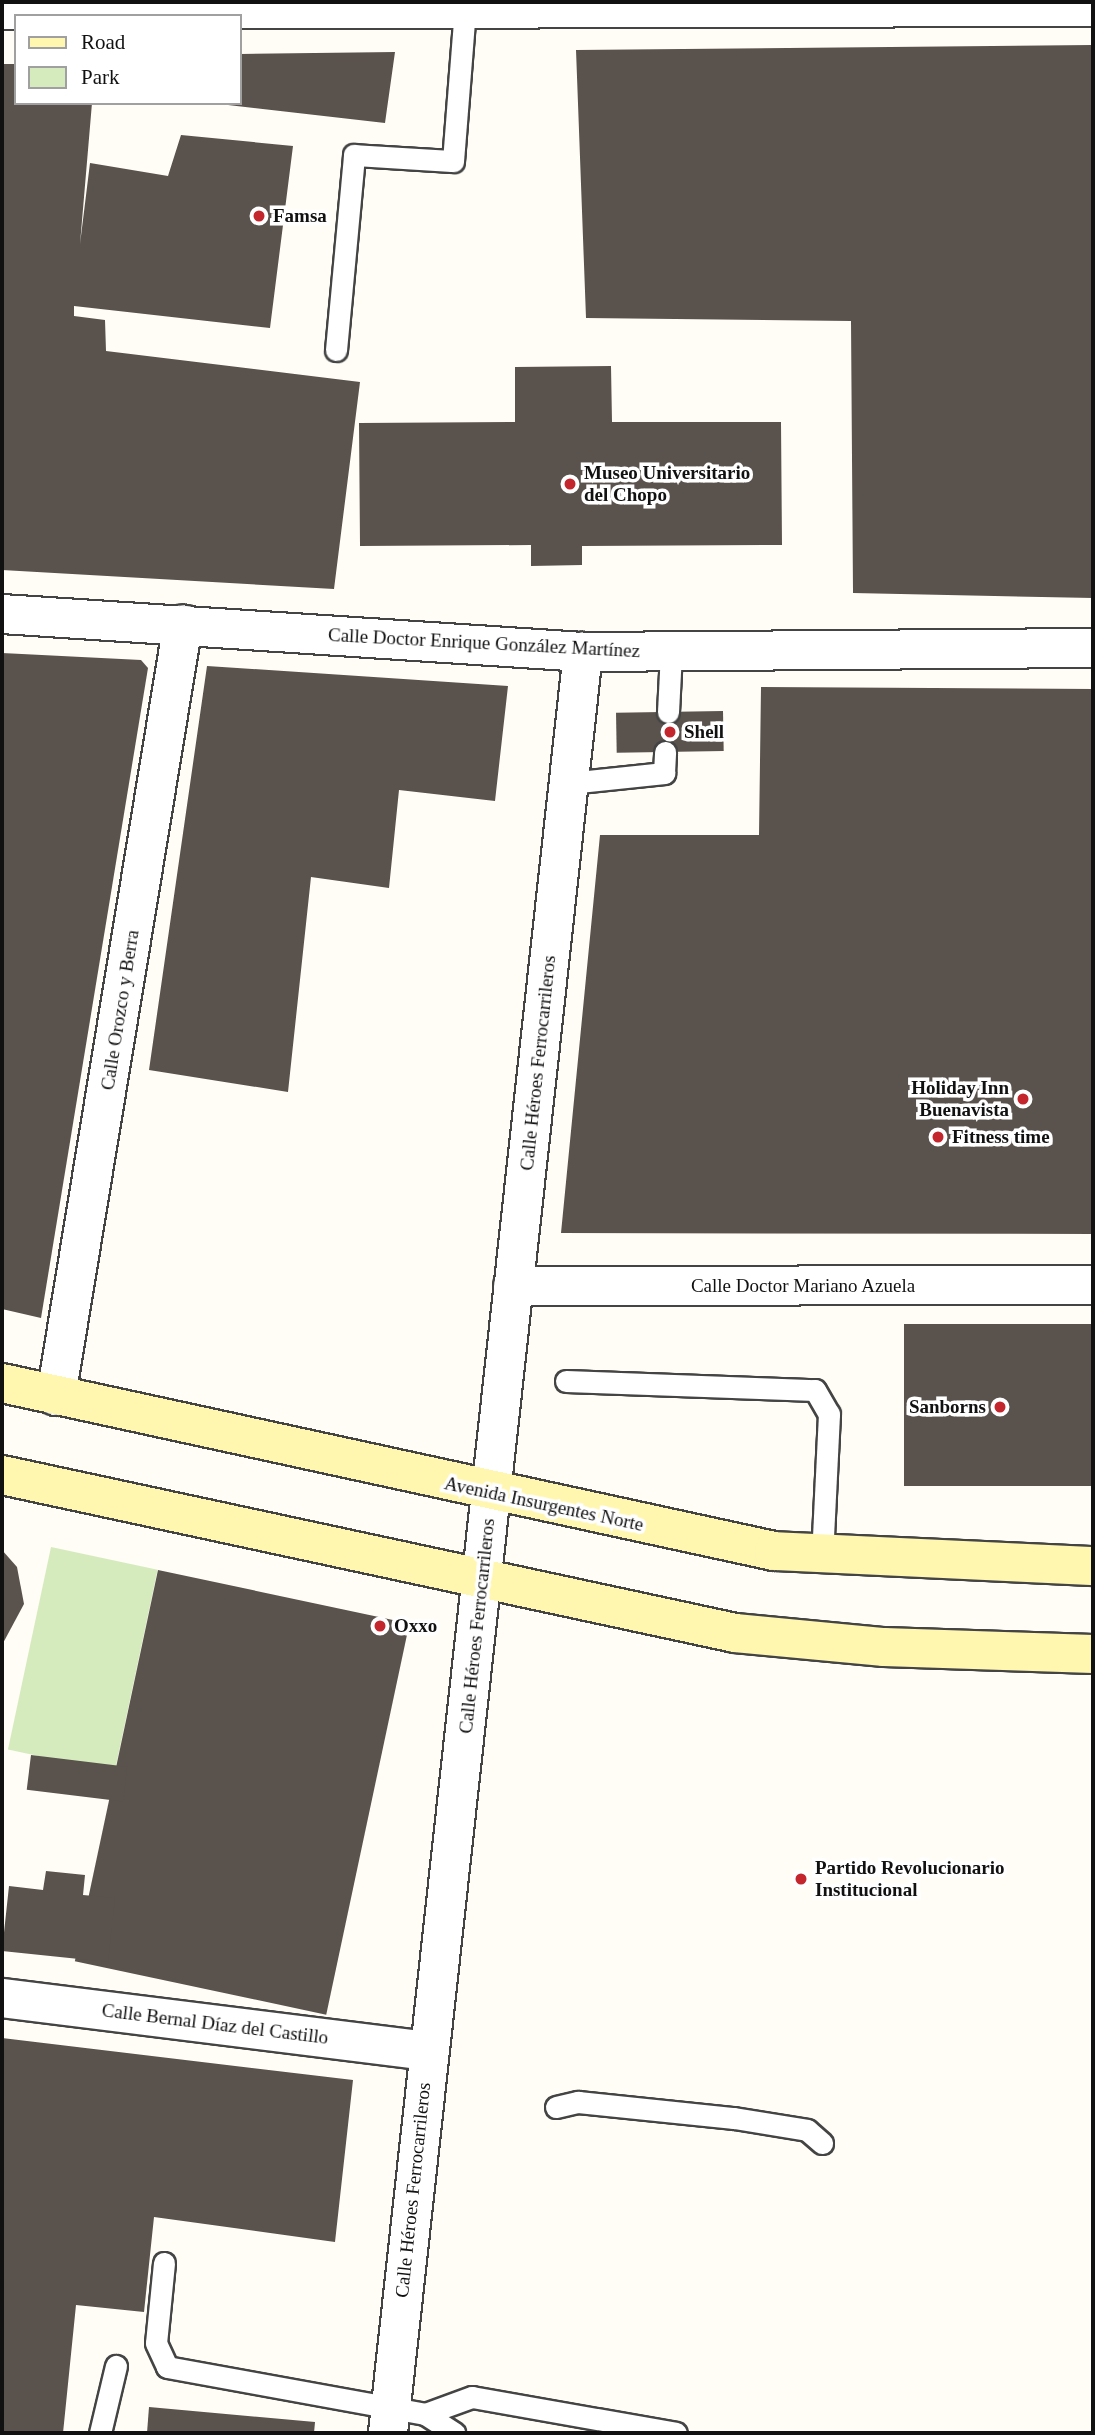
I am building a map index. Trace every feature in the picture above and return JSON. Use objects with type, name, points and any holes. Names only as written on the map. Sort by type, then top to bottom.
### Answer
[{"type":"main road","name":"Avenida Insurgentes Norte","points":[[2,1384],[724,1542],[822,1556],[1093,1566]]},
{"type":"main road","points":[[2,1475],[735,1633],[884,1647],[1093,1654]]},
{"type":"street","points":[[2,10],[1093,7]]},
{"type":"street","name":"Calle Doctor Enrique González Martínez","points":[[2,614],[583,652],[1093,648]]},
{"type":"street","name":"Calle Orozco y Berra","points":[[56,1396],[183,624]]},
{"type":"street","name":"Calle Héroes Ferrocarrileros","points":[[402,2418],[428,2051],[484,1581],[513,1286],[583,652]]},
{"type":"street","name":"Calle Doctor Mariano Azuela","points":[[513,1286],[1093,1285]]},
{"type":"street","name":"Calle Bernal Díaz del Castillo","points":[[2,1998],[428,2051]]},
{"type":"lane","points":[[336,349],[354,155],[453,162],[465,8]]},
{"type":"lane","points":[[668,712],[671,652]]},
{"type":"lane","points":[[569,782],[664,773],[665,752]]},
{"type":"lane","points":[[566,1381],[815,1390],[829,1414],[822,1556]]},
{"type":"lane","points":[[556,2107],[578,2102],[734,2118],[807,2130],[822,2143]]},
{"type":"lane","points":[[164,2263],[156,2343],[167,2367],[402,2418],[454,2433]]},
{"type":"lane","points":[[100,2433],[116,2366]]},
{"type":"lane","points":[[402,2418],[472,2398],[676,2433]]},
{"type":"green space","points":[[51,1547],[158,1570],[115,1772],[8,1749]]},
{"type":"building","points":[[1093,45],[1093,598],[853,593],[851,321],[586,318],[576,50]]},
{"type":"building","points":[[395,52],[385,123],[228,105],[242,105],[242,54]]},
{"type":"building","points":[[2,64],[14,64],[14,105],[92,105],[80,244],[90,163],[168,176],[181,135],[293,146],[270,328],[74,306],[74,316],[105,320],[106,351],[360,382],[334,589],[2,570]]},
{"type":"building","name":"Museo Universitario del Chopo","points":[[611,366],[612,422],[781,422],[782,545],[582,546],[582,565],[531,566],[531,545],[360,546],[359,423],[515,422],[515,367]]},
{"type":"building","points":[[2,653],[141,660],[148,668],[41,1318],[2,1309]]},
{"type":"building","points":[[207,666],[508,686],[495,801],[399,790],[389,888],[311,877],[288,1092],[149,1070]]},
{"type":"building","points":[[761,687],[1093,689],[1093,1234],[561,1233],[600,835],[759,835]]},
{"type":"building","name":"Shell","points":[[723,711],[724,751],[617,753],[616,713]]},
{"type":"building","name":"Sanborns","points":[[904,1324],[1093,1324],[1093,1486],[904,1486]]},
{"type":"building","points":[[2,1550],[17,1567],[24,1604],[2,1645]]},
{"type":"building","points":[[158,1570],[409,1623],[326,2015],[75,1961]]},
{"type":"building","points":[[31,1755],[127,1767],[123,1802],[27,1790]]},
{"type":"building","points":[[46,1871],[85,1875],[83,1895],[115,1898],[108,1962],[2,1951],[9,1886],[43,1890]]},
{"type":"building","points":[[2,2038],[353,2080],[335,2242],[154,2217],[144,2312],[76,2305],[63,2433],[2,2433]]},
{"type":"building","points":[[149,2407],[315,2422],[314,2433],[147,2433]]},
{"type":"place","name":"Famsa","points":[[259,216]]},
{"type":"place","name":"Museo Universitario del Chopo","points":[[570,484]]},
{"type":"place","name":"Shell","points":[[670,732]]},
{"type":"place","name":"Holiday Inn Buenavista","points":[[1023,1099]]},
{"type":"place","name":"Fitness time","points":[[938,1137]]},
{"type":"place","name":"Sanborns","points":[[1000,1407]]},
{"type":"place","name":"Oxxo","points":[[380,1626]]},
{"type":"place","name":"Partido Revolucionario Institucional","points":[[801,1879]]}]
